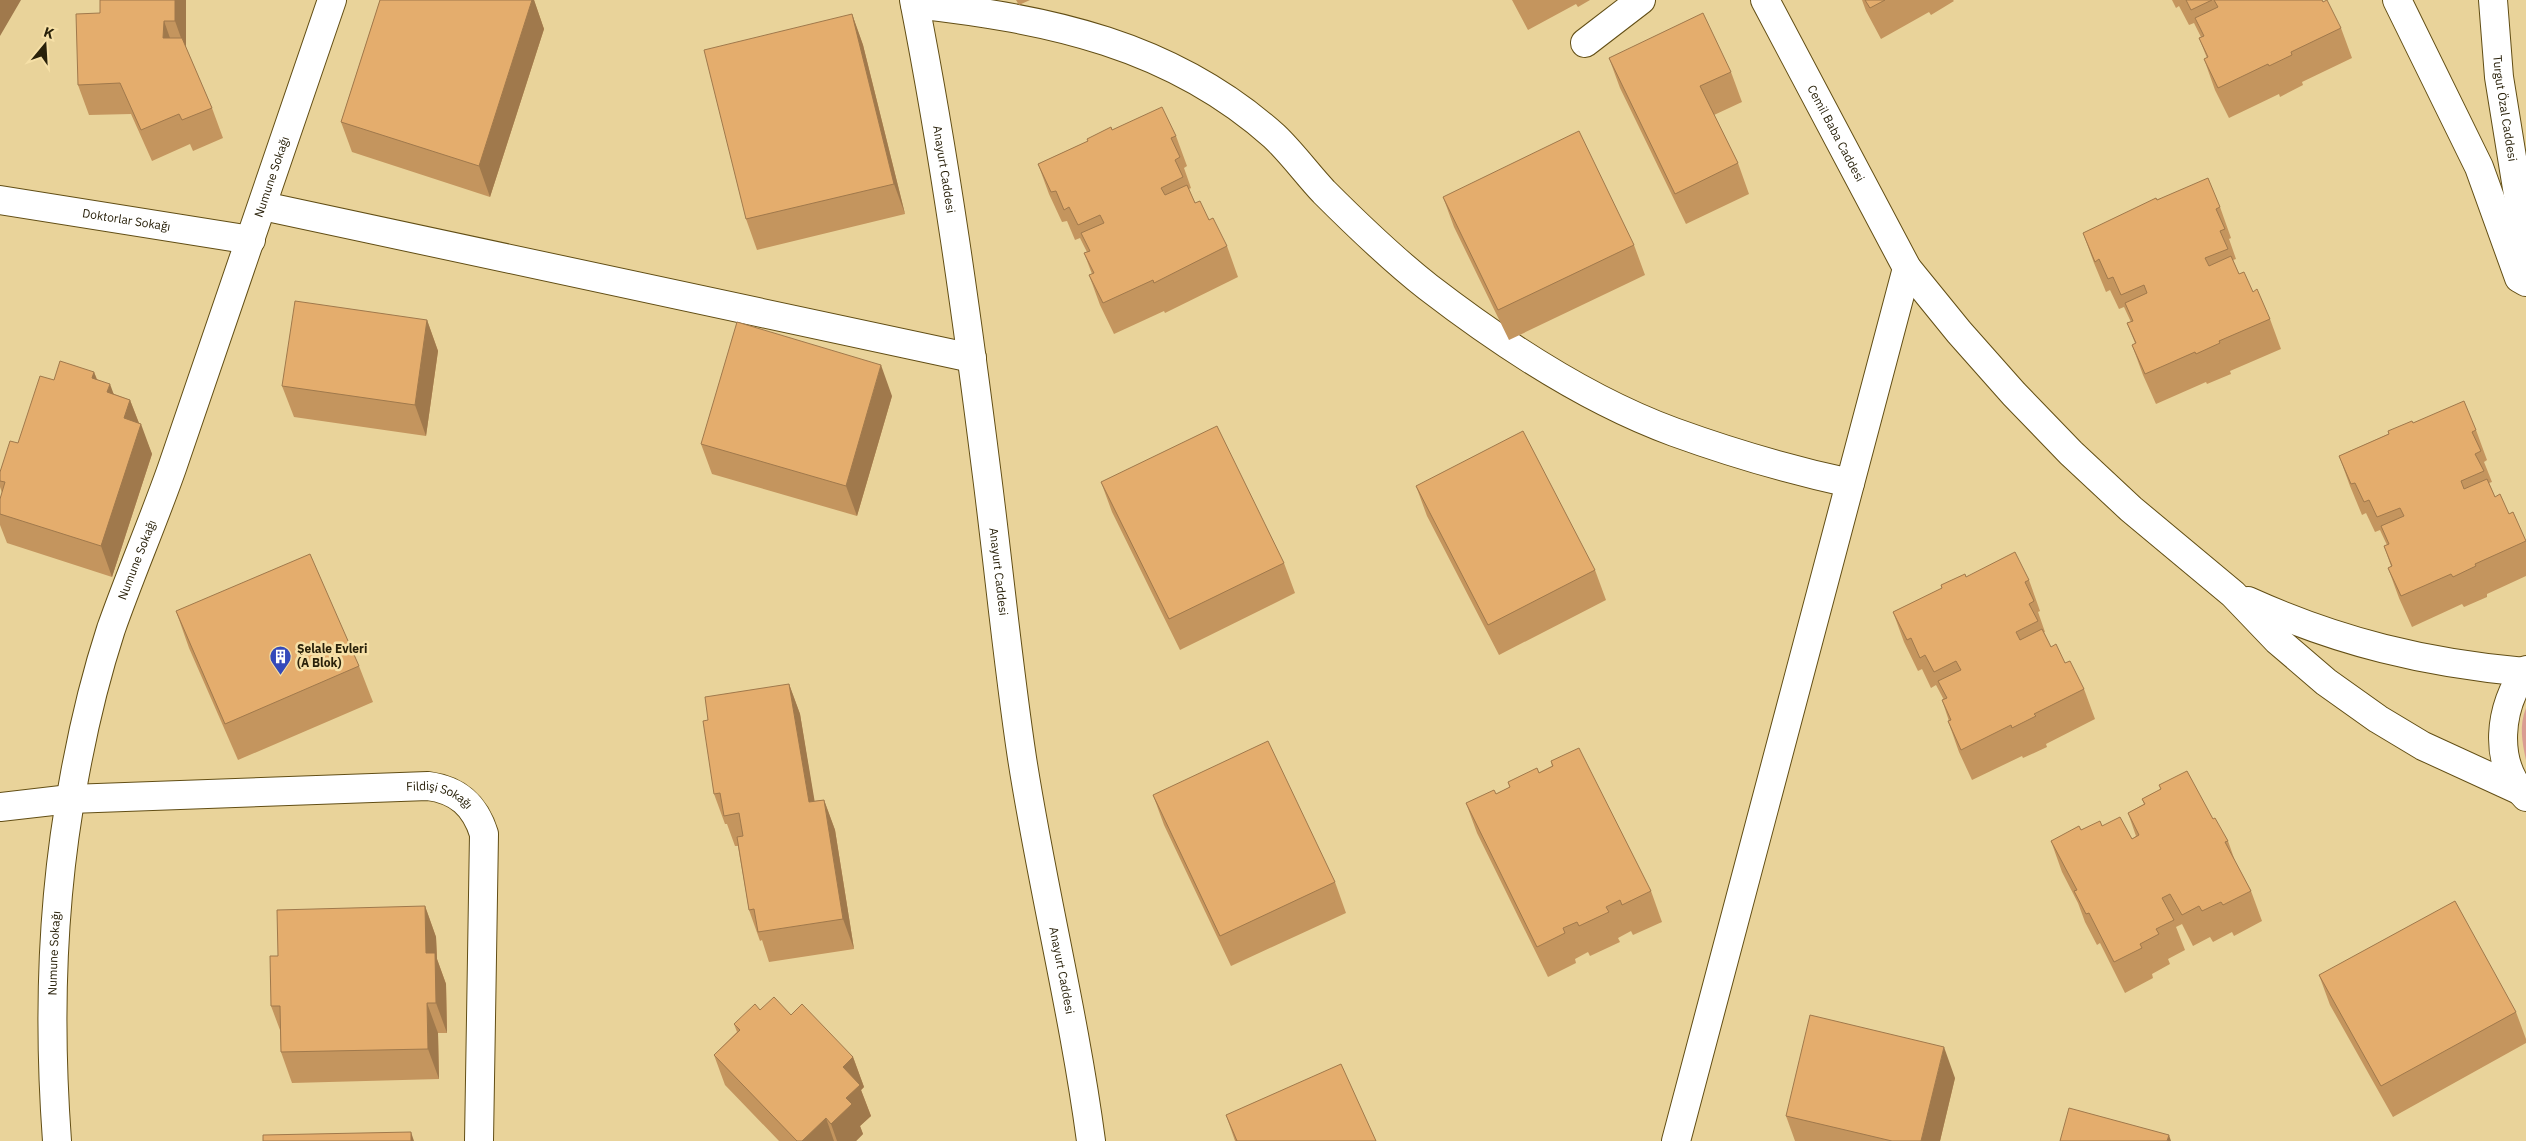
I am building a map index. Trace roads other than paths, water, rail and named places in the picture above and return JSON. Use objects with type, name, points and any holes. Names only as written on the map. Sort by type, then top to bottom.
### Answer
[{"type":"street","name":"Numune Sokağı","points":[[57,1141],[51,1000],[55,916],[70,799],[90,704],[110,632],[164,492],[332,0]]},
{"type":"street","points":[[1584,43],[1641,0]]},
{"type":"street","name":"Cemil Baba Caddesi","points":[[1765,0],[1907,268],[1959,332],[2071,453],[2167,540],[2233,594]]},
{"type":"street","points":[[2397,0],[2479,167],[2519,278],[2526,282]]},
{"type":"street","name":"Turgut Özal Caddesi","points":[[2493,0],[2498,77],[2526,244]]},
{"type":"street","points":[[915,2],[983,12],[1050,26],[1110,42],[1168,64],[1206,84],[1243,110],[1276,138],[1323,191],[1373,240],[1427,286],[1484,328],[1548,369],[1616,406],[1672,432],[1790,470],[1850,483]]},
{"type":"street","name":"Anayurt Caddesi","points":[[915,2],[937,117],[972,358],[1022,758],[1045,896],[1069,1012],[1091,1141]]},
{"type":"street","name":"Doktorlar Sokağı","points":[[0,200],[251,240]]},
{"type":"street","points":[[263,206],[972,358]]},
{"type":"street","points":[[1676,1141],[1907,268]]},
{"type":"street","points":[[2233,594],[2330,634],[2381,649],[2428,660],[2525,671],[2509,699],[2502,730],[2506,761],[2522,794]]},
{"type":"street","points":[[2233,594],[2277,640],[2326,682],[2378,719],[2423,746],[2522,794]]},
{"type":"street","name":"Fildişi Sokağı","points":[[0,807],[70,799],[428,786],[443,788],[457,794],[469,804],[479,818],[484,834],[479,1141]]},
{"type":"place","name":"Şelale Evleri (A Blok)","points":[[281,675]]}]
